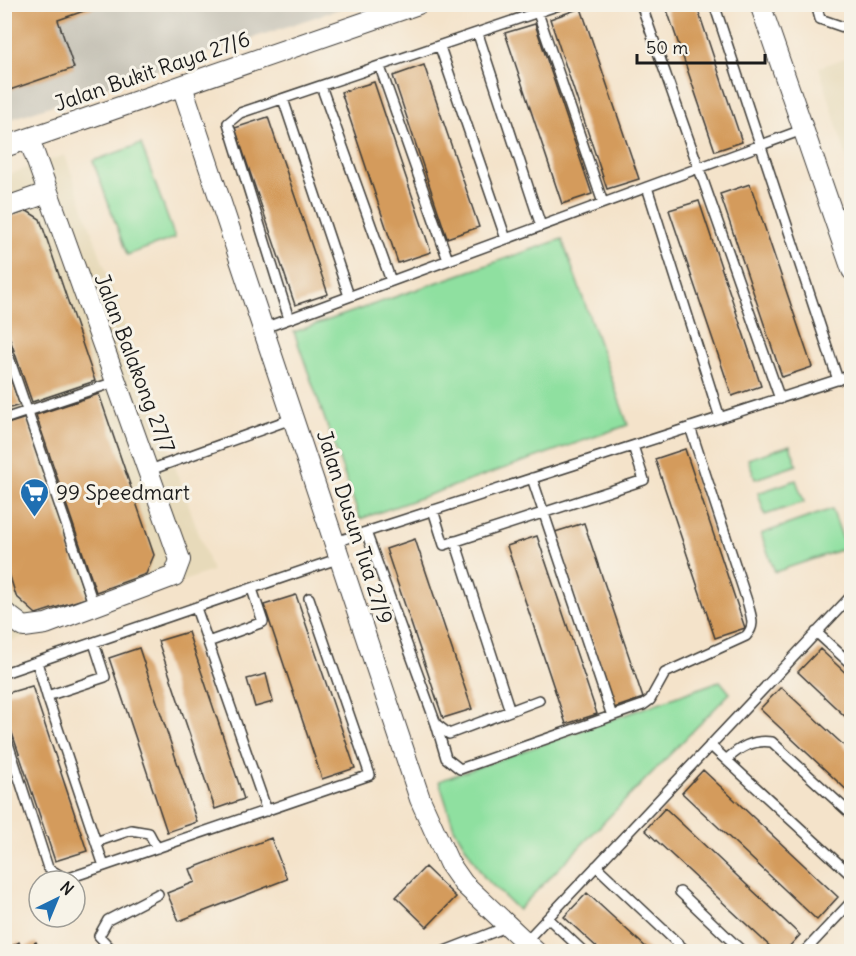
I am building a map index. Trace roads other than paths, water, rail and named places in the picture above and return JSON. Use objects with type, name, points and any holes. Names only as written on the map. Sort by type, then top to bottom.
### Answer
[{"type":"street","name":"Jalan Bukit Raya 27/6","points":[[4,147],[418,4]]},
{"type":"street","points":[[759,4],[852,270]]},
{"type":"street","name":"Jalan Dusun Tua 27/9","points":[[182,86],[420,799],[439,842],[463,883],[531,947]]},
{"type":"street","name":"Jalan Balakong 27/7","points":[[4,612],[24,627],[46,624],[174,576],[180,560],[150,470],[115,382],[29,139]]},
{"type":"street","points":[[4,208],[47,194]]},
{"type":"lane","points":[[289,319],[228,123],[240,113],[440,47],[561,4]]},
{"type":"lane","points":[[641,4],[780,399]]},
{"type":"lane","points":[[714,4],[838,380]]},
{"type":"lane","points":[[816,4],[820,19],[852,30]]},
{"type":"lane","points":[[538,13],[603,203]]},
{"type":"lane","points":[[478,34],[541,226]]},
{"type":"lane","points":[[440,47],[506,239]]},
{"type":"lane","points":[[380,67],[448,260]]},
{"type":"lane","points":[[321,86],[391,281]]},
{"type":"lane","points":[[284,99],[349,296]]},
{"type":"lane","points":[[264,328],[802,130]]},
{"type":"lane","points":[[647,187],[720,418]]},
{"type":"lane","points":[[4,343],[94,606]]},
{"type":"lane","points":[[4,673],[252,589],[337,550],[366,532],[852,375]]},
{"type":"lane","points":[[4,419],[115,382]]},
{"type":"lane","points":[[150,470],[294,418]]},
{"type":"lane","points":[[366,532],[436,724],[446,758],[460,770],[643,705],[650,700],[665,673],[746,636],[753,625],[690,427]]},
{"type":"lane","points":[[433,510],[444,545],[644,480],[633,446]]},
{"type":"lane","points":[[532,478],[612,716]]},
{"type":"lane","points":[[455,541],[510,711]]},
{"type":"lane","points":[[208,642],[263,622],[252,589]]},
{"type":"lane","points":[[531,947],[548,918],[852,594]]},
{"type":"lane","points":[[4,731],[48,868],[66,879],[370,775],[309,598]]},
{"type":"lane","points":[[196,608],[267,811]]},
{"type":"lane","points":[[816,632],[852,665]]},
{"type":"lane","points":[[47,696],[105,677],[94,643]]},
{"type":"lane","points":[[37,662],[104,866]]},
{"type":"lane","points":[[436,724],[449,734],[539,700]]},
{"type":"lane","points":[[726,760],[747,745],[762,740],[772,742],[852,815]]},
{"type":"lane","points":[[710,745],[852,876]]},
{"type":"lane","points":[[96,842],[131,830],[149,833],[157,848]]},
{"type":"lane","points":[[596,866],[687,951]]},
{"type":"lane","points":[[680,892],[742,951]]},
{"type":"lane","points":[[114,951],[99,936],[108,921],[158,894]]},
{"type":"lane","points":[[804,951],[852,901]]},
{"type":"lane","points":[[548,918],[584,951]]},
{"type":"lane","points":[[442,951],[509,926]]},
{"type":"place","name":"99 Speedmart","points":[[35,518]]}]
